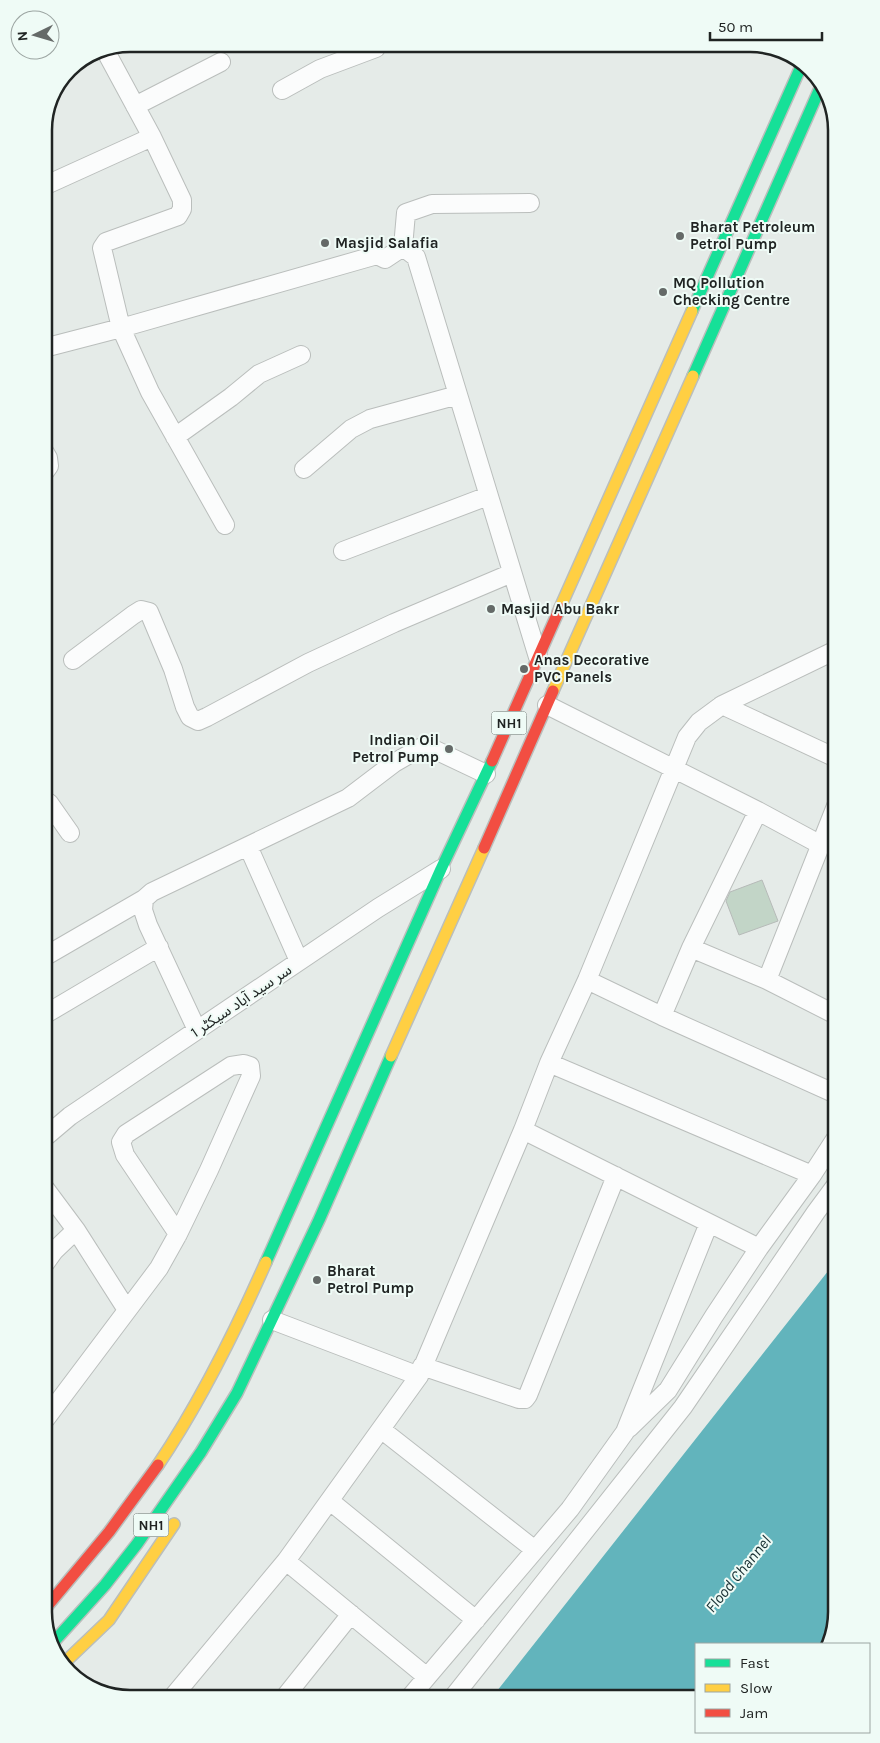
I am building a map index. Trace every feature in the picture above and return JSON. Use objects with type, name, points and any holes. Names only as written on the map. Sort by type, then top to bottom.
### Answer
[{"type":"highway","name":"NH1","points":[[52,1600],[141,1488],[167,1452],[225,1349],[263,1270],[441,869],[486,774],[799,71]]},
{"type":"highway","name":"NH1","points":[[57,1638],[105,1585],[137,1544],[201,1452],[237,1393],[319,1220],[818,93]]},
{"type":"highway","points":[[180,1408],[199,1377],[225,1349]]},
{"type":"highway","points":[[240,1408],[252,1362]]},
{"type":"highway","points":[[68,1659],[109,1620],[180,1514]]},
{"type":"highway","points":[[52,1584],[80,1548]]},
{"type":"street","points":[[282,90],[320,69],[364,52]]},
{"type":"street","points":[[108,56],[152,137],[182,200],[182,208],[178,216],[106,242],[102,248],[121,328],[150,392],[225,526]]},
{"type":"street","points":[[135,106],[221,62]]},
{"type":"street","points":[[53,182],[152,137]]},
{"type":"street","points":[[53,346],[377,255],[385,259],[403,246],[406,213],[432,204],[530,203]]},
{"type":"street","points":[[403,246],[416,258],[538,657]]},
{"type":"street","points":[[175,437],[259,374],[301,356]]},
{"type":"street","points":[[304,469],[351,429],[370,419],[458,396]]},
{"type":"street","points":[[343,550],[488,496]]},
{"type":"street","points":[[73,660],[133,614],[141,610],[149,612],[173,668],[185,707],[190,717],[198,720],[308,663],[394,623],[512,573]]},
{"type":"street","points":[[178,1690],[286,1561],[382,1430],[421,1371],[523,1130],[549,1063],[587,980],[687,737],[699,722],[722,706],[828,656]]},
{"type":"street","points":[[547,704],[821,845]]},
{"type":"street","points":[[722,706],[828,754]]},
{"type":"street","points":[[52,952],[144,899],[152,892],[348,798],[394,762],[420,748],[431,748],[486,774]]},
{"type":"street","points":[[53,808],[70,833]]},
{"type":"street","points":[[662,1016],[691,948],[758,811]]},
{"type":"street","points":[[767,980],[828,827]]},
{"type":"street","points":[[248,846],[299,961]]},
{"type":"street","name":"سر سید آباد سیکٹر 1","points":[[52,1131],[70,1116],[299,961],[378,908],[441,869]]},
{"type":"street","points":[[144,899],[143,910],[197,1030]]},
{"type":"street","points":[[52,1010],[159,947]]},
{"type":"street","points":[[691,948],[767,980],[828,1010]]},
{"type":"street","points":[[587,980],[828,1090]]},
{"type":"street","points":[[549,1063],[812,1175]]},
{"type":"street","points":[[52,1410],[159,1268],[178,1234],[251,1076],[250,1066],[244,1064],[231,1066],[126,1134],[121,1142],[124,1155],[178,1234]]},
{"type":"street","points":[[523,1130],[759,1248]]},
{"type":"street","points":[[415,1690],[570,1509],[625,1432],[668,1390],[759,1248],[828,1150]]},
{"type":"street","points":[[272,1320],[421,1371],[519,1399],[525,1399],[616,1176]]},
{"type":"street","points":[[459,1690],[683,1407],[828,1196]]},
{"type":"street","points":[[52,1198],[76,1230],[127,1310]]},
{"type":"street","points":[[625,1432],[709,1223]]},
{"type":"street","points":[[52,1253],[76,1230]]},
{"type":"street","points":[[382,1430],[535,1550]]},
{"type":"street","points":[[330,1501],[476,1620]]},
{"type":"street","points":[[286,1561],[427,1677]]},
{"type":"street","points":[[290,1690],[351,1614]]},
{"type":"water","name":"Flood Channel","points":[[828,1271],[828,1613],[821,1643],[695,1643],[695,1690],[498,1690]]},
{"type":"building","points":[[762,880],[778,921],[739,935],[726,901],[730,892]]},
{"type":"traffic: fast","points":[[692,311],[799,71]]},
{"type":"traffic: fast","points":[[693,376],[818,93]]},
{"type":"traffic: fast","points":[[266,1262],[441,869],[492,761]]},
{"type":"traffic: fast","points":[[57,1638],[105,1585],[137,1544],[201,1452],[237,1393],[319,1220],[391,1056]]},
{"type":"traffic: slow","points":[[560,608],[692,311]]},
{"type":"traffic: slow","points":[[553,691],[693,376]]},
{"type":"traffic: slow","points":[[391,1056],[484,848]]},
{"type":"traffic: slow","points":[[158,1465],[189,1416],[217,1366],[266,1262]]},
{"type":"traffic: slow","points":[[68,1659],[109,1620],[174,1524]]},
{"type":"traffic: jam","points":[[492,761],[560,608]]},
{"type":"traffic: jam","points":[[484,848],[553,691]]},
{"type":"traffic: jam","points":[[52,1600],[109,1532],[158,1465]]},
{"type":"place","name":"Bharat Petroleum Petrol Pump","points":[[680,236]]},
{"type":"place","name":"Masjid Salafia","points":[[325,243]]},
{"type":"place","name":"MQ Pollution Checking Centre","points":[[663,292]]},
{"type":"place","name":"Masjid Abu Bakr","points":[[491,609]]},
{"type":"place","name":"Anas Decorative PVC Panels","points":[[524,669]]},
{"type":"place","name":"Indian Oil Petrol Pump","points":[[449,749]]},
{"type":"place","name":"Bharat Petrol Pump","points":[[317,1280]]}]
